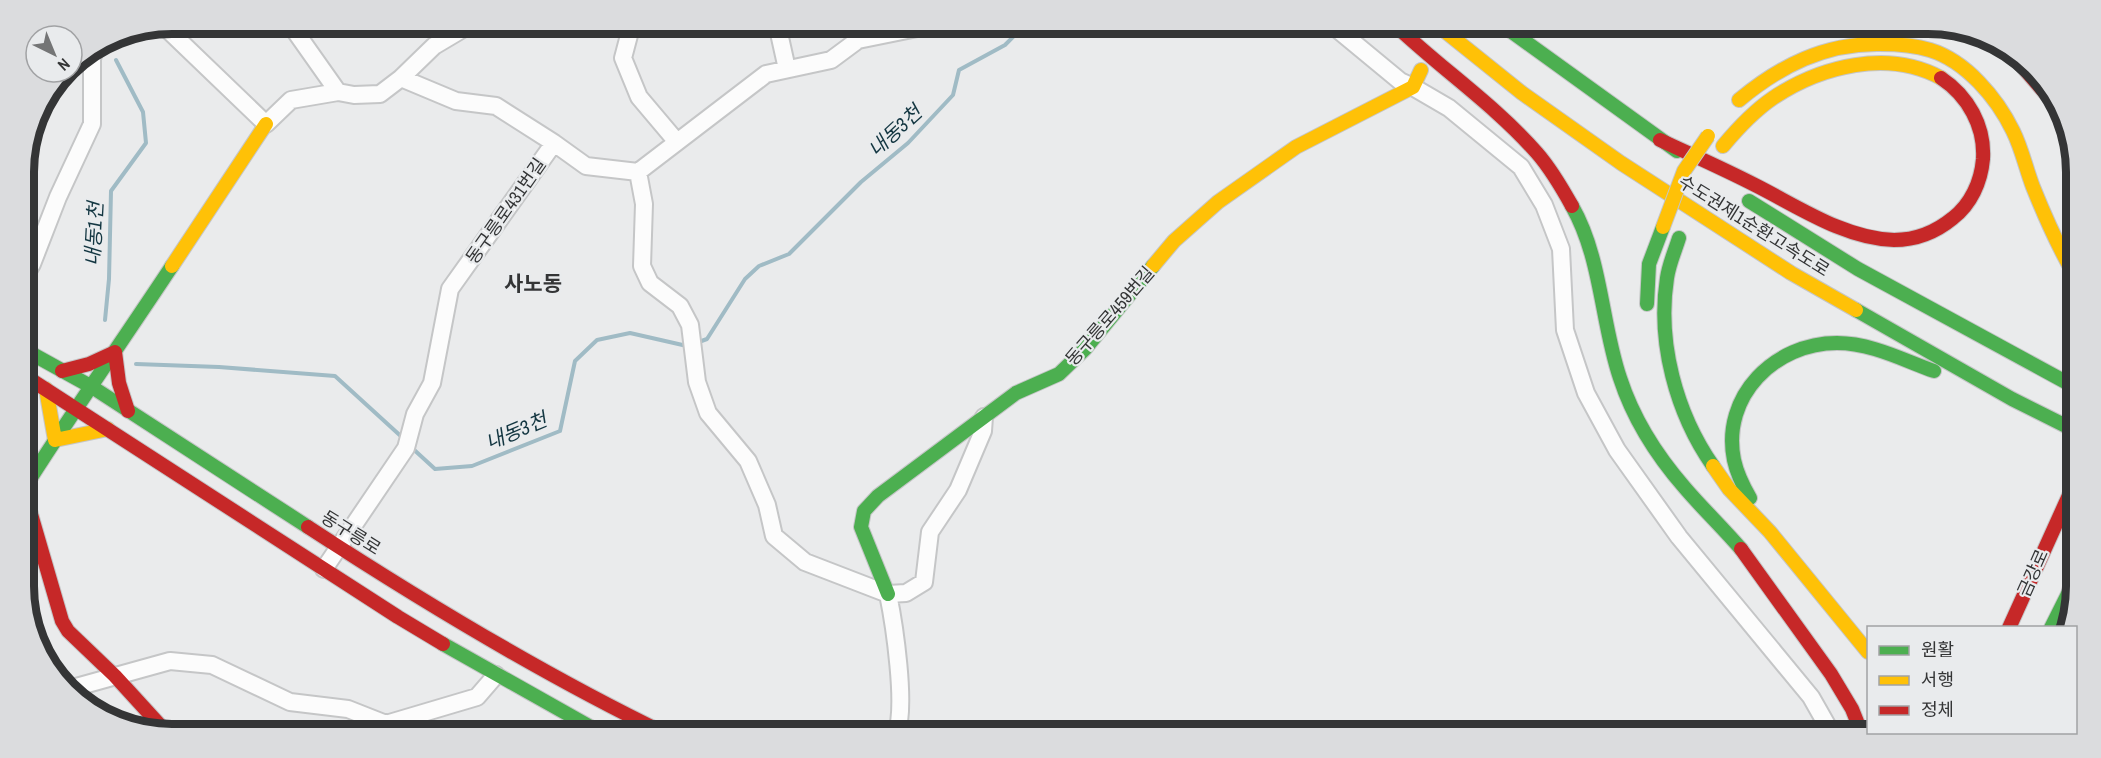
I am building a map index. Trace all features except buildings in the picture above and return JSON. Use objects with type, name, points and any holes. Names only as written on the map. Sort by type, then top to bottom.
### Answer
[{"type":"main road","points":[[1406,34],[1521,133],[1552,172],[1575,211],[1590,251],[1612,358],[1625,398],[1643,430],[1680,481],[1730,536],[1771,589],[1834,678],[1858,723]]},
{"type":"main road","name":"수도권제1순환고속도로","points":[[1449,34],[1522,93],[1621,163],[1791,273],[2012,399],[2067,426]]},
{"type":"main road","name":"수도권제1순환고속도로","points":[[1516,34],[1660,140],[1858,269],[2067,383]]},
{"type":"main road","points":[[1647,320],[1649,264],[1684,171],[1708,136],[1722,118],[1752,89],[1776,72],[1803,57],[1854,44],[1897,44],[1937,53],[1967,73],[1984,89],[2013,132],[2049,227],[2067,261]]},
{"type":"main road","points":[[1660,140],[1816,216],[1863,234],[1886,239],[1918,237],[1947,223],[1962,211],[1976,191],[1983,159],[1983,142],[1978,123],[1969,104],[1956,89],[1935,74],[1917,66],[1889,63],[1842,67],[1820,73],[1791,87],[1761,106],[1740,124],[1723,146],[1703,176]]},
{"type":"main road","points":[[1413,87],[1421,70]]},
{"type":"main road","name":"동구릉로459번길","points":[[888,594],[861,527],[864,511],[878,496],[1016,393],[1059,374],[1085,349],[1174,241],[1218,202],[1296,147],[1413,87]]},
{"type":"main road","points":[[34,472],[266,124]]},
{"type":"main road","points":[[1695,194],[1666,280],[1665,319],[1668,357],[1675,389],[1689,428],[1725,484],[1769,531],[1867,650]]},
{"type":"main road","points":[[1769,531],[1736,468],[1733,433],[1737,413],[1753,380],[1765,367],[1781,356],[1817,344],[1837,343],[1861,346],[1884,351],[2012,399]]},
{"type":"main road","points":[[62,371],[89,364],[116,352]]},
{"type":"main road","points":[[116,352],[119,383],[129,411]]},
{"type":"main road","name":"동구릉로","points":[[35,355],[92,387],[339,547],[523,658],[608,706],[645,724]]},
{"type":"main road","points":[[34,382],[324,569],[496,675],[584,724]]},
{"type":"main road","points":[[46,389],[55,440]]},
{"type":"main road","points":[[55,440],[108,429]]},
{"type":"main road","points":[[1694,476],[1730,536]]},
{"type":"main road","points":[[2009,626],[2067,499]]},
{"type":"main road","points":[[34,524],[62,621],[68,631],[115,676],[157,722]]},
{"type":"main road","points":[[1771,589],[1825,644]]},
{"type":"main road","points":[[2053,626],[2066,599]]},
{"type":"street","points":[[1344,34],[1400,81],[1449,108],[1521,167],[1544,205],[1562,249],[1565,330],[1586,393],[1617,450],[1678,537],[1811,697],[1826,723]]},
{"type":"street","points":[[173,35],[266,124],[291,100],[338,92],[354,95],[380,94],[401,78],[434,46],[453,35]]},
{"type":"street","points":[[298,35],[338,92]]},
{"type":"street","points":[[629,35],[623,58],[639,97],[677,142]]},
{"type":"street","points":[[779,35],[787,69]]},
{"type":"street","points":[[885,35],[858,40],[831,60],[766,74],[638,172],[644,204],[642,266],[651,283],[681,306],[690,325],[696,382],[708,413],[748,461],[767,505],[774,536],[806,562],[888,594],[906,593],[924,582],[930,531],[958,490],[983,431],[984,417]]},
{"type":"street","points":[[35,257],[58,197],[92,124],[92,60]]},
{"type":"street","points":[[401,78],[456,101],[496,106],[554,143]]},
{"type":"street","name":"동구릉로431번길","points":[[324,569],[408,442],[415,414],[432,383],[450,289],[554,143],[586,166],[638,172]]},
{"type":"street","name":"동구릉로459번길","points":[[888,594],[894,620],[900,689],[900,724]]},
{"type":"street","points":[[78,686],[170,661],[212,665],[290,702],[348,709],[376,724]]},
{"type":"street","points":[[401,724],[477,697],[496,675]]},
{"type":"waterway","name":"내동3천","points":[[696,343],[707,339],[745,279],[759,266],[789,254],[861,182],[908,143],[953,95],[959,70],[1005,45],[1015,35]]},
{"type":"waterway","name":"내동1천","points":[[105,320],[109,279],[111,191],[146,143],[143,112],[116,60]]},
{"type":"waterway","name":"내동3천","points":[[411,447],[435,469],[472,466],[560,431],[575,361],[597,340],[630,333],[687,346]]},
{"type":"waterway","name":"내동3천","points":[[136,364],[219,367],[335,376],[404,439]]},
{"type":"traffic: fast","points":[[1515,34],[1677,151]]},
{"type":"traffic: fast","points":[[1749,201],[1858,269],[2067,383]]},
{"type":"traffic: fast","points":[[1572,206],[1589,247],[1614,357],[1632,408],[1647,436],[1675,476],[1741,549]]},
{"type":"traffic: fast","points":[[1647,304],[1649,264],[1663,227]]},
{"type":"traffic: fast","points":[[1679,238],[1667,278],[1665,302],[1667,352],[1672,376],[1689,423],[1713,466]]},
{"type":"traffic: fast","points":[[34,472],[172,266]]},
{"type":"traffic: fast","points":[[888,594],[861,527],[864,511],[878,496],[1016,393],[1059,374],[1085,349],[1153,266]]},
{"type":"traffic: fast","points":[[1856,310],[2012,399],[2067,426]]},
{"type":"traffic: fast","points":[[1750,498],[1734,460],[1732,437],[1736,415],[1745,395],[1757,378],[1774,363],[1793,352],[1814,345],[1837,343],[1874,349],[1934,371]]},
{"type":"traffic: fast","points":[[35,355],[92,387],[308,527]]},
{"type":"traffic: fast","points":[[2052,626],[2066,599]]},
{"type":"traffic: fast","points":[[443,644],[585,724]]},
{"type":"traffic: slow","points":[[1449,34],[1522,93],[1621,163],[1791,273],[1856,310]]},
{"type":"traffic: slow","points":[[1739,100],[1787,67],[1822,52],[1880,44],[1924,48],[1943,55],[1979,82],[2006,118],[2019,145],[2042,209],[2067,261]]},
{"type":"traffic: slow","points":[[1723,146],[1759,108],[1773,98],[1812,77],[1833,70],[1855,65],[1899,64],[1921,69],[1941,78]]},
{"type":"traffic: slow","points":[[1153,266],[1174,241],[1218,202],[1296,147],[1413,87],[1421,70]]},
{"type":"traffic: slow","points":[[172,266],[266,124]]},
{"type":"traffic: slow","points":[[1663,227],[1684,171],[1708,136]]},
{"type":"traffic: slow","points":[[46,389],[55,440],[108,429]]},
{"type":"traffic: slow","points":[[1713,466],[1729,489],[1770,532],[1867,651]]},
{"type":"traffic: jam","points":[[1406,34],[1521,135],[1547,166],[1572,206]]},
{"type":"traffic: jam","points":[[1660,140],[1732,173],[1840,228],[1876,238],[1910,239],[1933,231],[1959,212],[1974,192],[1982,168],[1983,147],[1973,113],[1951,85],[1941,78]]},
{"type":"traffic: jam","points":[[62,371],[89,364],[115,352],[119,383],[128,411]]},
{"type":"traffic: jam","points":[[34,382],[443,644]]},
{"type":"traffic: jam","points":[[2010,626],[2067,500]]},
{"type":"traffic: jam","points":[[34,525],[62,621],[68,631],[115,676],[157,722]]},
{"type":"traffic: jam","points":[[308,527],[395,583],[484,636],[574,687],[645,724]]},
{"type":"traffic: jam","points":[[1741,549],[1831,674],[1858,723]]},
{"type":"district","name":"사노동","points":[[533,284]]}]
